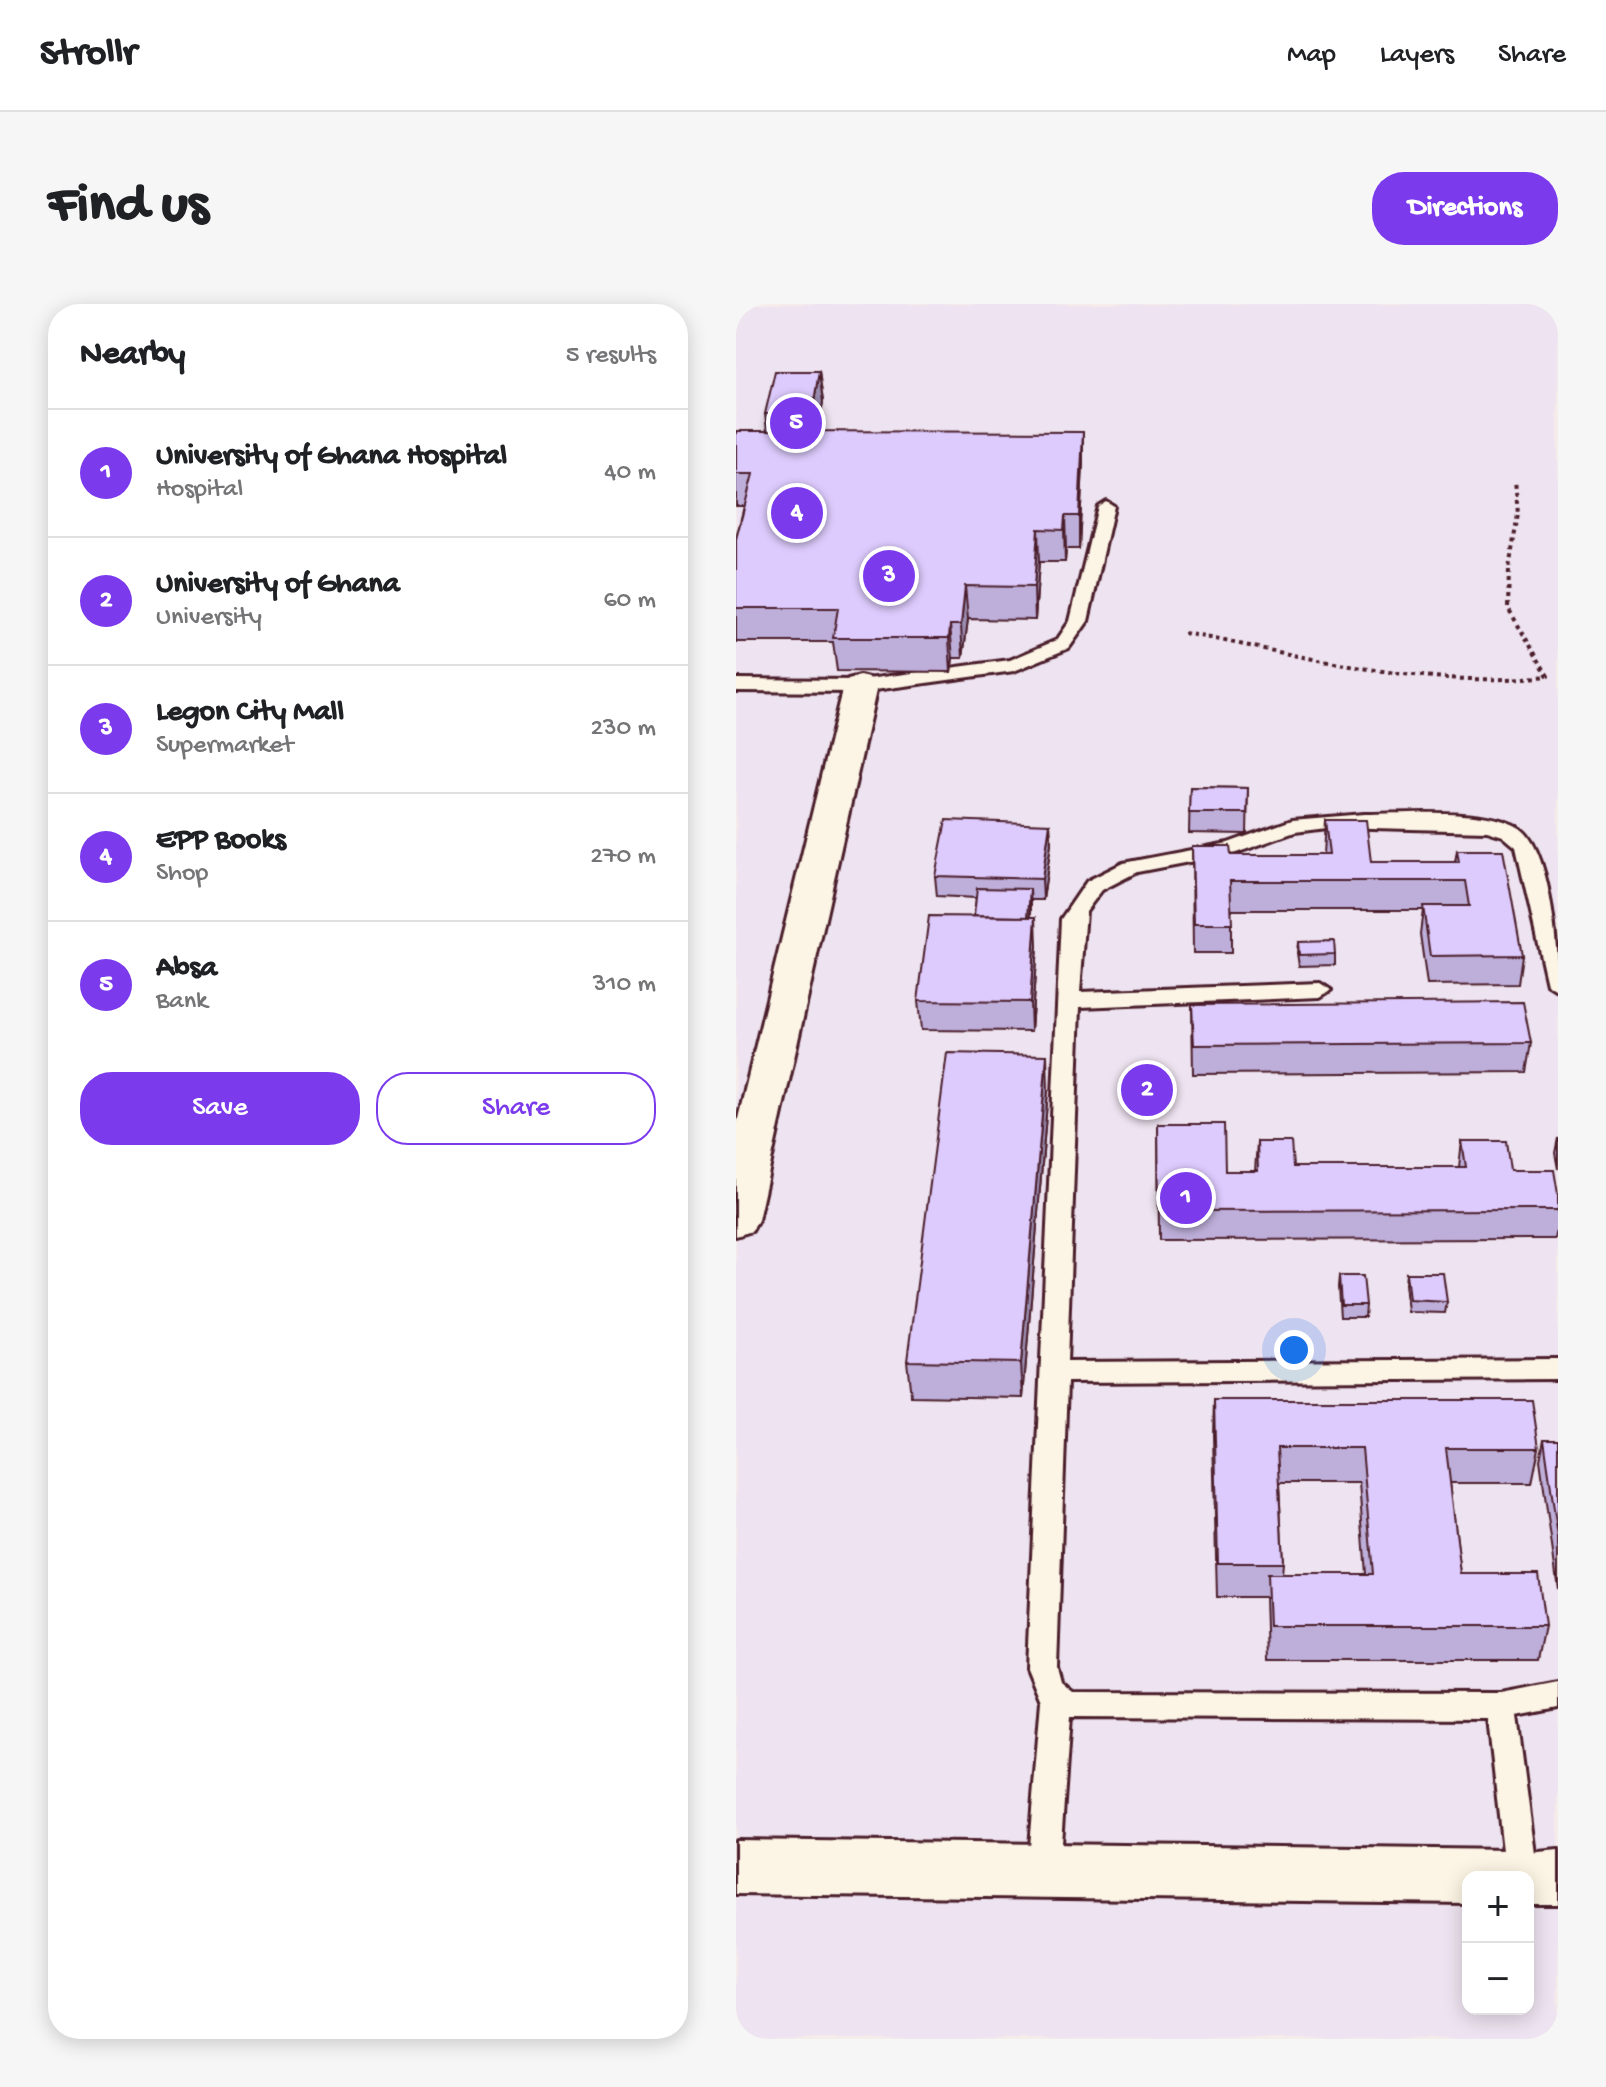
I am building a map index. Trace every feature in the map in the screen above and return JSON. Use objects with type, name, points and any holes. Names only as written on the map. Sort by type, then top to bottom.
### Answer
[{"type":"street","points":[[736,1220],[860,686]]},
{"type":"street","points":[[736,1867],[1462,1876]]},
{"type":"street","points":[[1534,1877],[1558,1877]]},
{"type":"lane","points":[[736,685],[860,686],[1014,665],[1063,644],[1079,621],[1106,506]]},
{"type":"lane","points":[[1558,984],[1526,846],[1517,833],[1478,823],[1292,825],[1256,842],[1145,863],[1115,873],[1091,887],[1072,919],[1042,1667],[1046,1687],[1056,1699],[1072,1705],[1501,1706],[1558,1695]]},
{"type":"lane","points":[[1069,1000],[1320,990]]},
{"type":"lane","points":[[1053,1372],[1558,1369]]},
{"type":"lane","points":[[1043,1871],[1056,1699]]},
{"type":"lane","points":[[1501,1706],[1524,1871]]},
{"type":"path","points":[[1184,633],[1417,679],[1490,682],[1548,676],[1542,657],[1517,629],[1508,608],[1512,598],[1509,566],[1521,512],[1515,480]]},
{"type":"shaded area","points":[[736,304],[1558,304],[1558,2039],[736,2039]]},
{"type":"building","points":[[775,371],[819,371],[812,414],[765,414]]},
{"type":"building","points":[[736,431],[1083,432],[1079,516],[1065,516],[1064,530],[1038,529],[1034,587],[965,586],[961,625],[950,625],[949,638],[833,638],[838,608],[736,608],[736,539],[753,474],[736,474]]},
{"type":"building","points":[[1190,787],[1248,788],[1247,813],[1189,813]]},
{"type":"building","points":[[946,820],[1050,824],[1042,879],[935,876]]},
{"type":"building","points":[[1325,820],[1366,820],[1371,862],[1459,862],[1457,850],[1503,850],[1522,955],[1430,956],[1423,906],[1469,906],[1465,881],[1230,881],[1232,924],[1194,924],[1192,846],[1230,846],[1231,855],[1329,855]]},
{"type":"building","points":[[977,888],[1030,889],[1028,917],[974,916]]},
{"type":"building","points":[[929,916],[1036,917],[1030,1002],[918,1001]]},
{"type":"building","points":[[1334,941],[1335,954],[1299,955],[1298,942]]},
{"type":"building","points":[[1523,1002],[1531,1043],[1194,1045],[1192,1005]]},
{"type":"building","points":[[947,1053],[1047,1055],[1021,1363],[907,1361]]},
{"type":"building","points":[[1158,1124],[1224,1124],[1225,1171],[1258,1171],[1257,1142],[1291,1142],[1293,1167],[1466,1167],[1462,1141],[1506,1141],[1510,1170],[1554,1170],[1558,1210],[1159,1211]]},
{"type":"building","points":[[1406,1273],[1443,1273],[1447,1302],[1409,1300]]},
{"type":"building","points":[[1339,1276],[1363,1276],[1366,1305],[1341,1305]]},
{"type":"building","points":[[1214,1400],[1532,1400],[1539,1448],[1446,1448],[1461,1574],[1538,1574],[1545,1626],[1269,1626],[1267,1574],[1373,1574],[1362,1448],[1277,1448],[1283,1563],[1218,1563]]},
{"type":"building","points":[[1544,1439],[1558,1439],[1558,1537]]},
{"type":"place","name":"Absa","points":[[796,423]]},
{"type":"place","name":"EPP Books","points":[[797,513]]},
{"type":"place","name":"Legon City Mall","points":[[889,576]]},
{"type":"place","name":"University of Ghana","points":[[1147,1090]]},
{"type":"place","name":"University of Ghana Hospital","points":[[1186,1198]]}]
